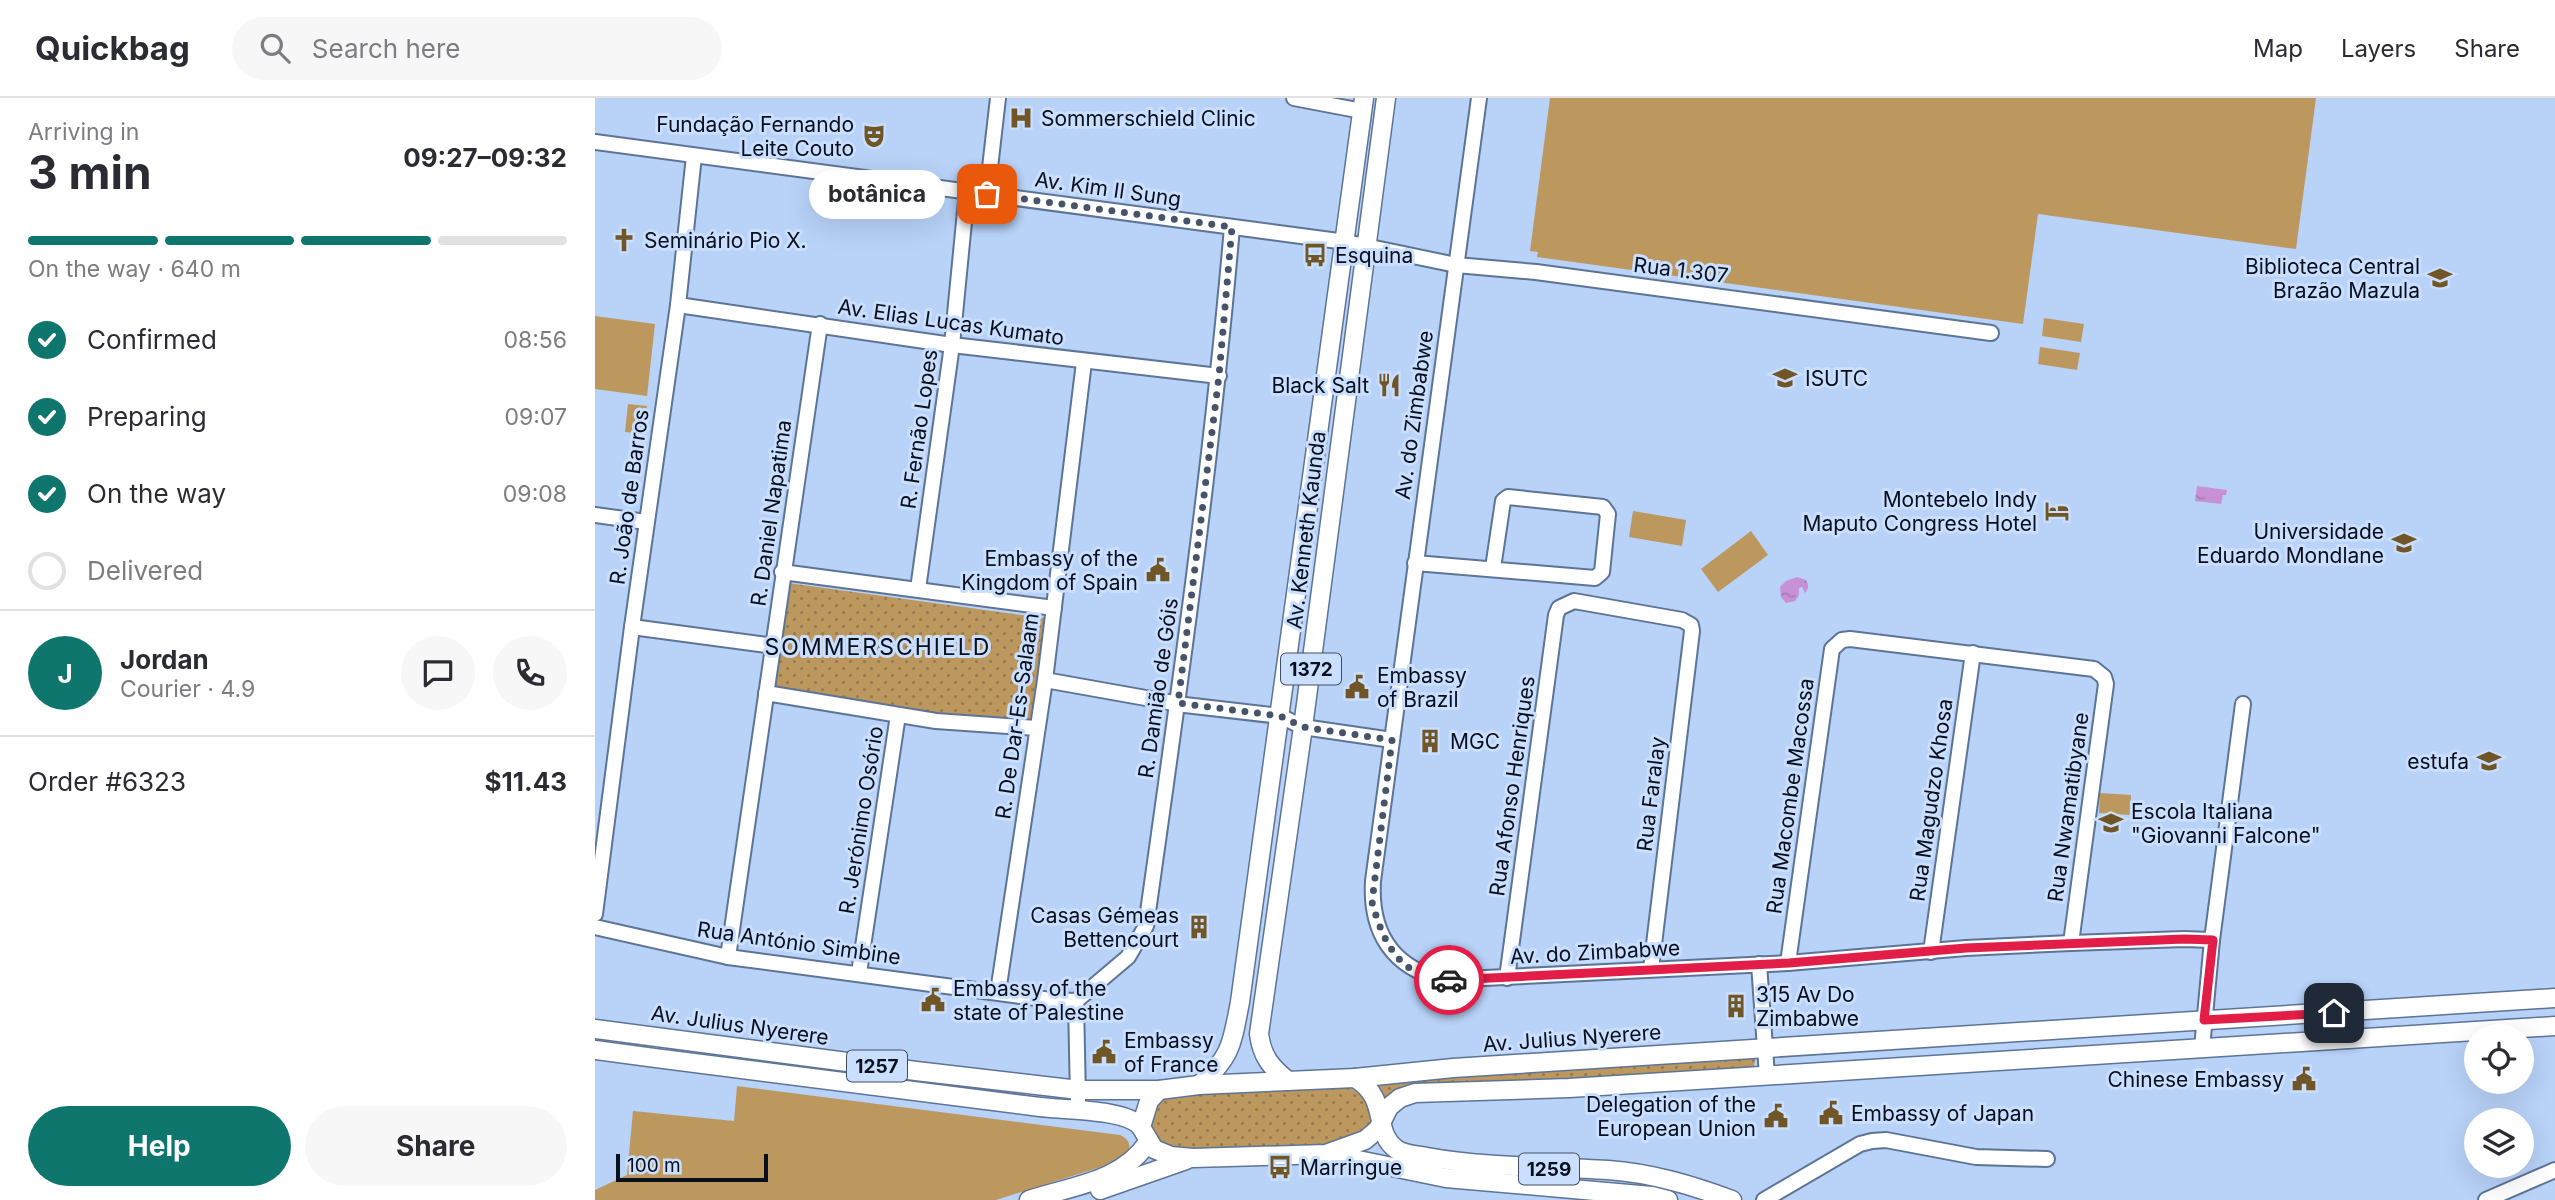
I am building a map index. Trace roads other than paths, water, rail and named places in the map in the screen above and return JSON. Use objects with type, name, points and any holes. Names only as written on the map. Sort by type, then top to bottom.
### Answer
[{"type":"main road","name":"Av. Kenneth Kaunda","points":[[1288,1081],[1267,1061],[1261,1049],[1259,1034],[1387,98]]},
{"type":"main road","points":[[1199,1085],[1224,1061],[1230,1049],[1236,1022],[1363,104]]},
{"type":"main road","name":"Av. Julius Nyerere","points":[[595,1029],[1079,1090],[1160,1090],[1199,1085],[1355,1078],[1453,1068],[2555,998]]},
{"type":"main road","points":[[1327,1154],[1373,1135],[1389,1107],[1400,1098],[1415,1093],[1569,1088],[2555,1026]]},
{"type":"main road","name":"Av. Julius Nyerere","points":[[595,1050],[912,1092],[1125,1115],[1132,1119],[1162,1154],[1193,1158]]},
{"type":"main road","points":[[750,1070],[752,1050]]},
{"type":"main road","points":[[912,1092],[916,1071]]},
{"type":"main road","points":[[1355,1078],[1373,1092],[1382,1114],[1382,1122]]},
{"type":"main road","points":[[1029,1200],[1111,1175],[1129,1165],[1145,1135],[1149,1101],[1160,1090]]},
{"type":"main road","name":"1259","points":[[1382,1122],[1387,1138],[1396,1149],[1408,1154],[1521,1167],[1608,1170],[1656,1176],[1732,1200]]},
{"type":"main road","points":[[1068,1200],[1193,1158],[1327,1154],[1446,1178],[1652,1196],[1668,1200]]},
{"type":"street","points":[[987,194],[998,98]]},
{"type":"street","points":[[1294,98],[1363,104]]},
{"type":"street","name":"Av. do Zimbabwe","points":[[1479,98],[1372,902],[1379,928],[1396,957],[1429,977],[1444,980],[1789,963],[2071,943],[2213,940]]},
{"type":"street","name":"Av. Kim Il Sung","points":[[595,142],[1366,246]]},
{"type":"street","name":"R. João de Barros","points":[[595,914],[596,884],[678,305],[694,156]]},
{"type":"street","name":"R. Fernão Lopes","points":[[918,589],[952,345],[967,191]]},
{"type":"street","name":"R. Damião de Góis","points":[[1076,1000],[1128,957],[1146,926],[1178,703],[1219,376],[1232,227]]},
{"type":"street","name":"Rua 1.307","points":[[1366,246],[1456,265],[1536,272],[1990,333]]},
{"type":"street","name":"Av. Elias Lucas Kumato","points":[[678,305],[952,345],[1219,376]]},
{"type":"street","name":"R. Daniel Napatima","points":[[728,957],[820,324]]},
{"type":"street","name":"R. De Dar-Es-Salaam","points":[[998,992],[1045,680],[1084,362]]},
{"type":"street","points":[[1415,563],[1598,577],[1602,572],[1608,514],[1603,507],[1508,497],[1503,502],[1493,568]]},
{"type":"street","points":[[595,515],[646,522]]},
{"type":"street","points":[[782,572],[1054,608]]},
{"type":"street","name":"Rua Faralay","points":[[1566,603],[1574,601],[1615,608],[1682,620],[1691,625],[1651,969]]},
{"type":"street","name":"Rua Afonso Henriques","points":[[1507,978],[1556,615],[1559,608],[1566,603]]},
{"type":"street","points":[[632,627],[774,646]]},
{"type":"street","name":"Rua Macombe Macossa","points":[[1789,963],[1832,649],[1842,640],[1973,653]]},
{"type":"street","name":"Rua Nwamatibyane","points":[[1973,653],[2094,669],[2104,677],[2106,684],[2071,943]]},
{"type":"street","name":"Rua Magudzo Khosa","points":[[1931,952],[1973,653]]},
{"type":"street","points":[[1045,680],[1178,703],[1280,716],[1303,727],[1392,740]]},
{"type":"street","points":[[766,693],[936,721],[1036,728]]},
{"type":"street","points":[[2202,1048],[2243,704]]},
{"type":"street","name":"R. Jerónimo Osório","points":[[859,973],[898,715]]},
{"type":"street","name":"Rua António Simbine","points":[[595,927],[728,957],[1051,1000],[1076,1000]]},
{"type":"street","points":[[1759,964],[1766,1076]]},
{"type":"street","points":[[1076,1000],[1079,1090],[1076,1111]]},
{"type":"street","points":[[1764,1200],[1860,1144],[1873,1140],[1887,1140],[1976,1157],[2047,1159]]},
{"type":"street","points":[[2486,1200],[2555,1170]]},
{"type":"water","points":[[2197,486],[2227,490],[2226,495],[2223,495],[2221,504],[2195,501]]},
{"type":"water","points":[[1797,577],[1806,580],[1807,590],[1805,593],[1802,587],[1799,588],[1795,601],[1786,603],[1781,597],[1780,587],[1786,581]]},
{"type":"place","name":"Sommerschield Clinic","points":[[1021,118]]},
{"type":"place","name":"Fundação Fernando Leite Couto","points":[[874,136]]},
{"type":"place","name":"botânica","points":[[987,194]]},
{"type":"place","name":"Seminário Pio X.","points":[[624,240]]},
{"type":"place","name":"Esquina","points":[[1315,255]]},
{"type":"place","name":"Biblioteca Central Brazão Mazula","points":[[2440,278]]},
{"type":"place","name":"ISUTC","points":[[1785,378]]},
{"type":"place","name":"Black Salt","points":[[1389,385]]},
{"type":"place","name":"Montebelo Indy Maputo Congress Hotel","points":[[2057,511]]},
{"type":"place","name":"Universidade Eduardo Mondlane","points":[[2404,543]]},
{"type":"place","name":"Embassy of the Kingdom of Spain","points":[[1158,570]]},
{"type":"place","name":"Embassy of Brazil","points":[[1357,687]]},
{"type":"place","name":"MGC","points":[[1430,741]]},
{"type":"place","name":"estufa","points":[[2489,761]]},
{"type":"place","name":"Escola Italiana \"Giovanni Falcone\"","points":[[2111,823]]},
{"type":"place","name":"Casas Gémeas Bettencourt","points":[[1199,927]]},
{"type":"place","name":"Embassy of the state of Palestine","points":[[933,1000]]},
{"type":"place","name":"315 Av Do Zimbabwe","points":[[1736,1006]]},
{"type":"place","name":"Embassy of France","points":[[1104,1052]]},
{"type":"place","name":"Chinese Embassy","points":[[2304,1079]]},
{"type":"place","name":"Embassy of Japan","points":[[1831,1113]]},
{"type":"place","name":"Delegation of the European Union","points":[[1776,1116]]},
{"type":"place","name":"Marringue","points":[[1280,1167]]},
{"type":"district","name":"SOMMERSCHIELD","points":[[878,647]]}]
